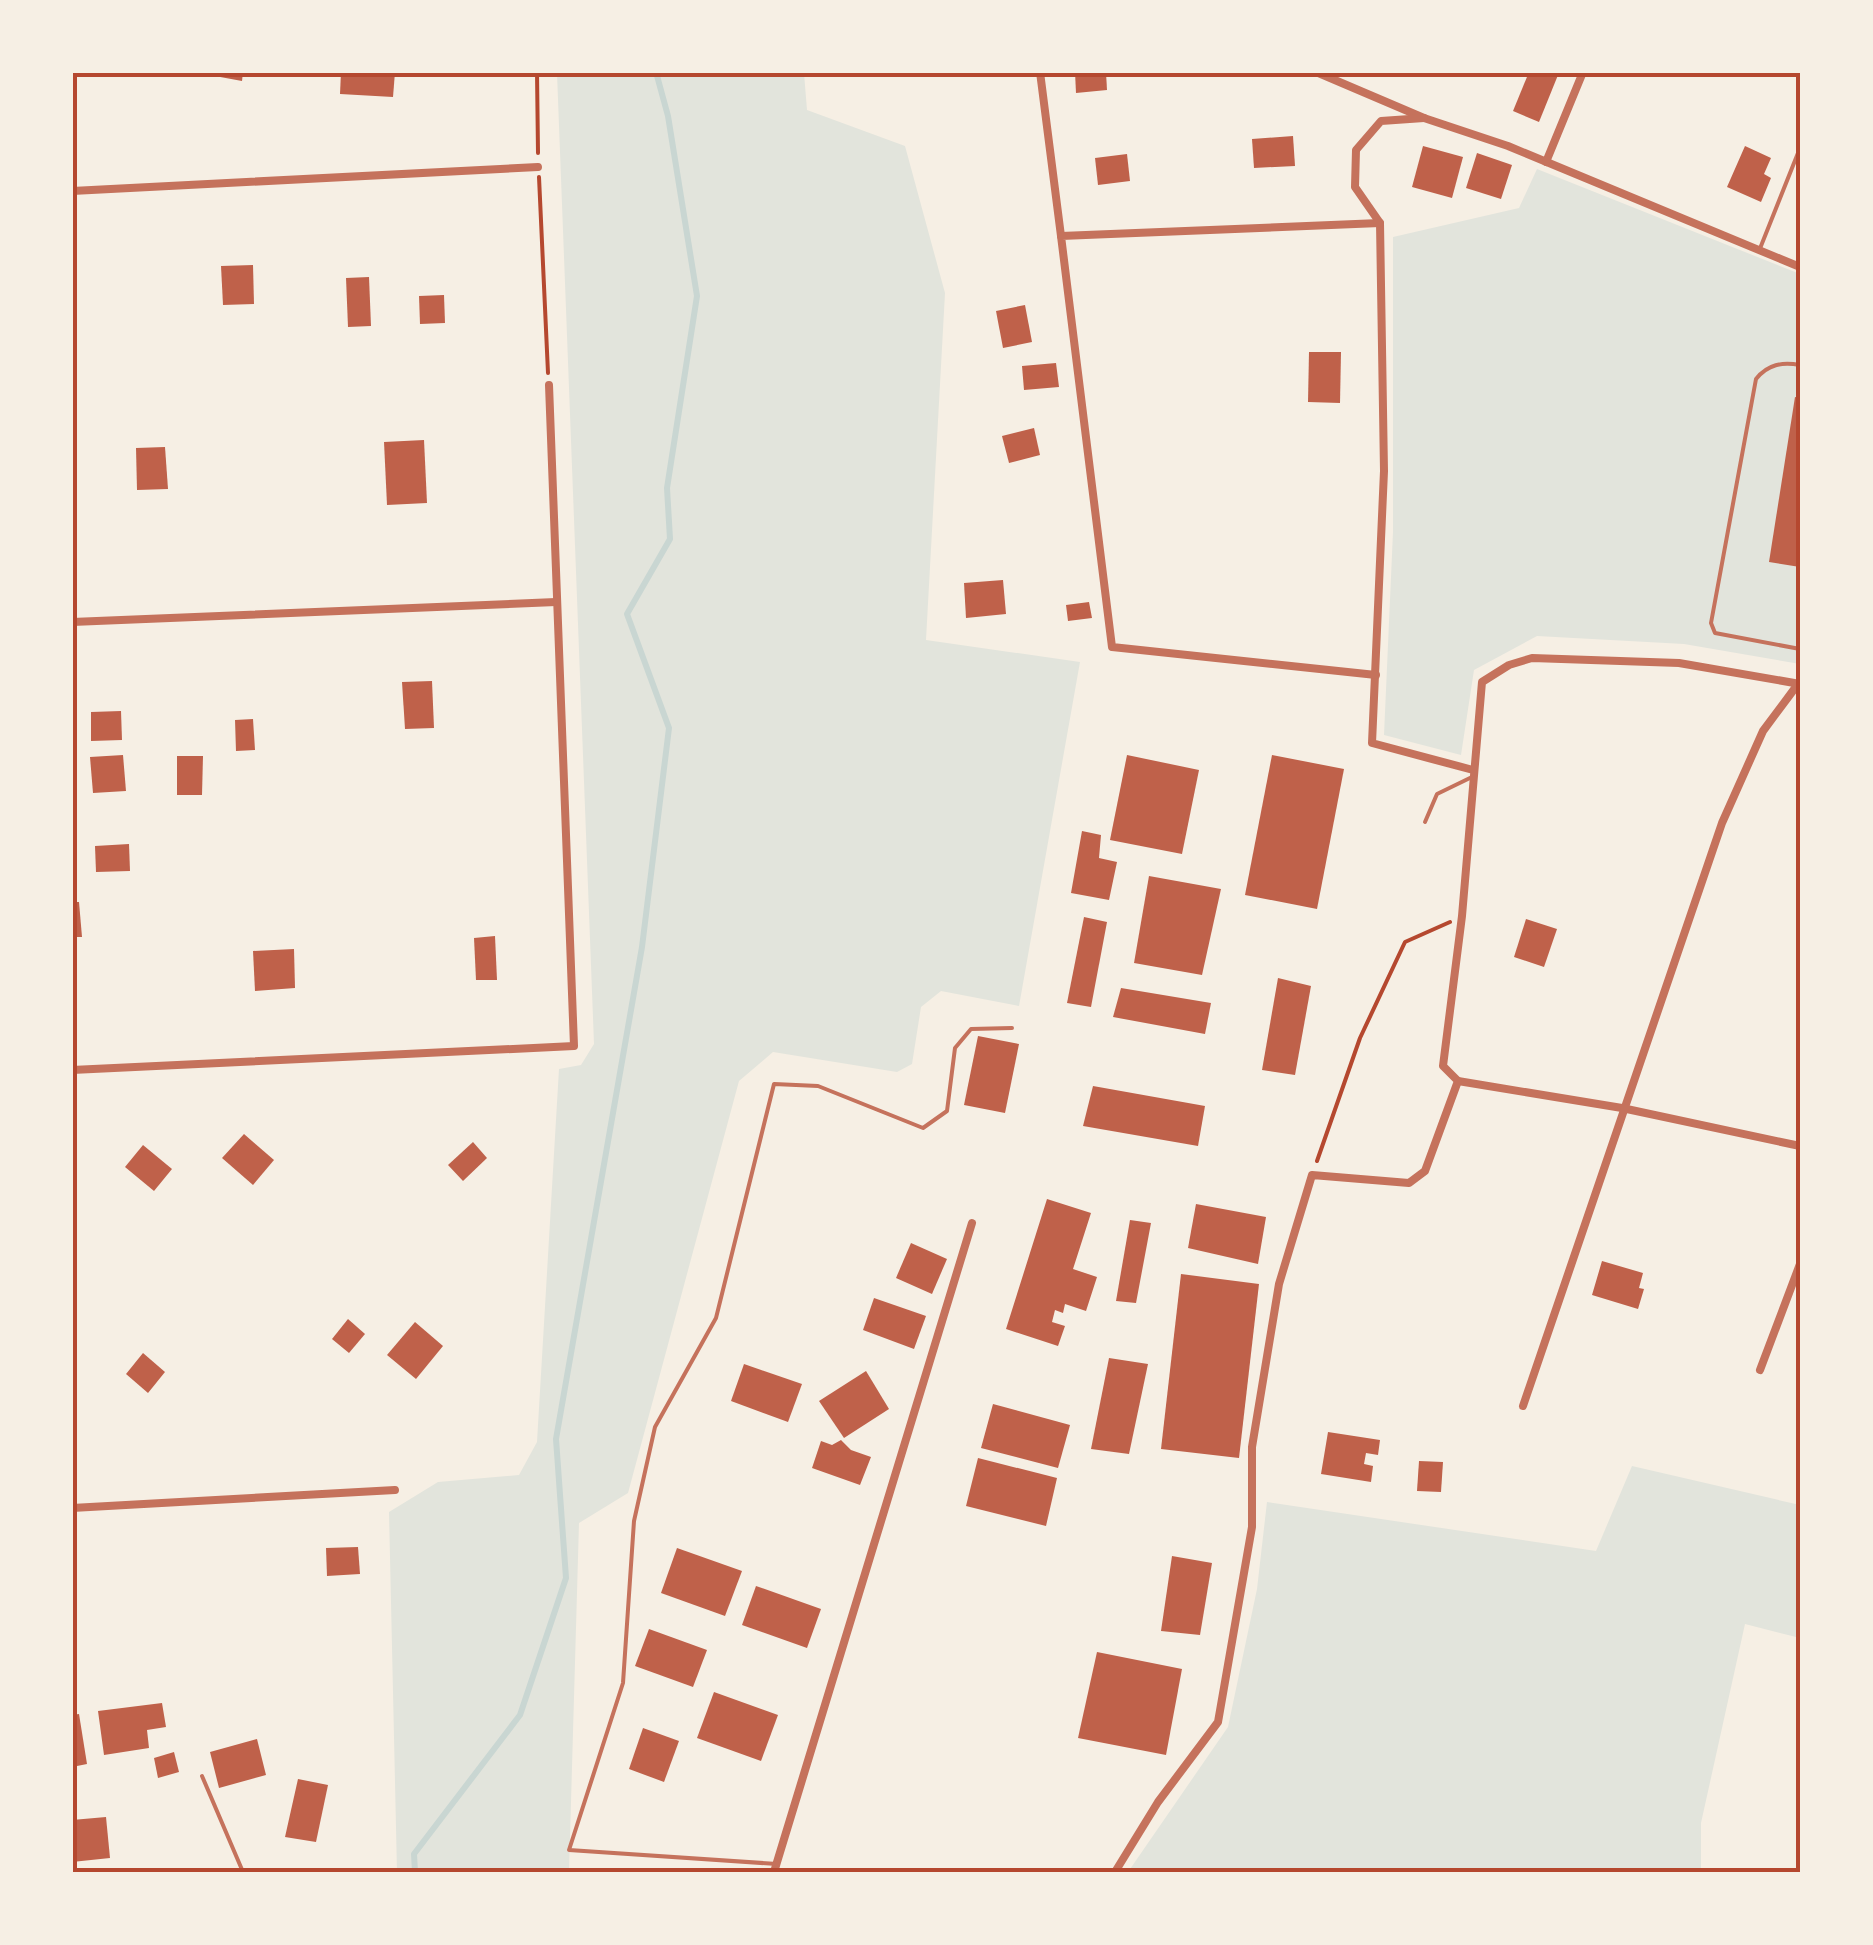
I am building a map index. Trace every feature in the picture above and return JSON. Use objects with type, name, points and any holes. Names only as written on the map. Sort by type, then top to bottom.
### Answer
[{"type":"street","points":[[1040,72],[1112,648],[1376,675]]},
{"type":"street","points":[[1316,72],[1800,267]]},
{"type":"street","points":[[1546,162],[1582,72]]},
{"type":"street","points":[[1424,118],[1382,121],[1356,150],[1355,187],[1380,223],[1384,471],[1372,743],[1472,774]]},
{"type":"street","points":[[72,191],[538,167]]},
{"type":"street","points":[[1061,236],[1380,223]]},
{"type":"street","points":[[72,1070],[574,1046],[548,385]]},
{"type":"street","points":[[72,622],[556,602]]},
{"type":"street","points":[[1524,1406],[1622,1108],[1722,823],[1762,731],[1799,684],[1679,664],[1532,658],[1509,665],[1482,682],[1462,916],[1443,1066],[1458,1081],[1622,1108],[1800,1146]]},
{"type":"street","points":[[1114,1872],[1158,1802],[1218,1722],[1252,1527],[1252,1447],[1279,1284],[1312,1175],[1409,1183],[1425,1171],[1458,1081]]},
{"type":"street","points":[[776,1868],[972,1223]]},
{"type":"street","points":[[1760,1370],[1800,1264]]},
{"type":"street","points":[[72,1508],[395,1490]]},
{"type":"lane","points":[[1760,251],[1800,148]]},
{"type":"lane","points":[[1800,365],[1786,363],[1764,368],[1756,380],[1711,623],[1715,633],[1800,649]]},
{"type":"lane","points":[[1424,822],[1437,794],[1472,774]]},
{"type":"lane","points":[[776,1868],[569,1850],[623,1683],[634,1522],[655,1427],[716,1318],[774,1084],[818,1086],[923,1128],[947,1111],[955,1048],[971,1029],[1012,1028]]},
{"type":"lane","points":[[202,1776],[243,1872]]},
{"type":"path","points":[[536,72],[548,385]]},
{"type":"path","points":[[1312,1175],[1360,1038],[1405,942],[1462,916]]},
{"type":"shaded area","points":[[557,73],[804,73],[807,110],[905,146],[945,293],[926,640],[1080,662],[1019,1006],[941,991],[921,1007],[912,1064],[897,1072],[773,1052],[739,1081],[628,1493],[579,1523],[569,1872],[397,1872],[389,1512],[438,1482],[519,1475],[537,1442],[559,1069],[581,1065],[594,1044]]},
{"type":"shaded area","points":[[1537,169],[1800,274],[1800,664],[1684,644],[1537,636],[1474,670],[1461,755],[1384,735],[1393,532],[1393,237],[1519,208]]},
{"type":"shaded area","points":[[1632,1466],[1800,1505],[1800,1638],[1745,1624],[1701,1823],[1701,1872],[1128,1872],[1228,1727],[1257,1589],[1267,1502],[1596,1551]]},
{"type":"building","points":[[193,72],[243,72],[242,81]]},
{"type":"building","points":[[341,72],[395,72],[393,97],[340,94]]},
{"type":"building","points":[[1075,72],[1106,72],[1107,90],[1076,93]]},
{"type":"building","points":[[1529,72],[1558,75],[1539,122],[1513,111]]},
{"type":"building","points":[[1293,136],[1295,166],[1254,168],[1252,139]]},
{"type":"building","points":[[1423,146],[1463,157],[1452,198],[1412,187]]},
{"type":"building","points":[[1745,146],[1771,158],[1764,174],[1771,178],[1761,202],[1727,187]]},
{"type":"building","points":[[1477,153],[1512,165],[1501,199],[1466,188]]},
{"type":"building","points":[[1127,154],[1130,181],[1098,185],[1095,158]]},
{"type":"building","points":[[253,265],[254,304],[223,305],[221,266]]},
{"type":"building","points":[[369,277],[371,326],[348,327],[346,278]]},
{"type":"building","points":[[444,295],[445,323],[420,324],[419,296]]},
{"type":"building","points":[[1025,305],[1032,342],[1003,348],[996,311]]},
{"type":"building","points":[[1309,352],[1341,352],[1340,403],[1308,402]]},
{"type":"building","points":[[1056,363],[1059,387],[1024,390],[1022,366]]},
{"type":"building","points":[[1795,397],[1800,398],[1800,567],[1769,562]]},
{"type":"building","points":[[1034,428],[1040,455],[1009,463],[1002,436]]},
{"type":"building","points":[[424,440],[427,503],[387,505],[384,442]]},
{"type":"building","points":[[165,447],[168,489],[137,490],[136,448]]},
{"type":"building","points":[[1003,580],[1006,614],[966,618],[964,583]]},
{"type":"building","points":[[1089,602],[1092,618],[1068,621],[1066,605]]},
{"type":"building","points":[[432,681],[434,728],[405,729],[402,682]]},
{"type":"building","points":[[121,711],[122,740],[91,741],[91,712]]},
{"type":"building","points":[[253,719],[255,750],[236,751],[235,720]]},
{"type":"building","points":[[123,755],[126,791],[93,793],[90,757]]},
{"type":"building","points":[[1127,755],[1199,770],[1182,854],[1110,840]]},
{"type":"building","points":[[1272,755],[1344,769],[1317,909],[1245,895]]},
{"type":"building","points":[[177,756],[203,756],[202,795],[177,795]]},
{"type":"building","points":[[1082,831],[1101,835],[1099,858],[1117,862],[1109,900],[1071,893]]},
{"type":"building","points":[[129,844],[130,871],[96,872],[95,846]]},
{"type":"building","points":[[1149,876],[1221,889],[1202,975],[1134,963]]},
{"type":"building","points":[[72,902],[79,902],[82,937],[72,937]]},
{"type":"building","points":[[1084,917],[1107,922],[1091,1007],[1067,1003]]},
{"type":"building","points":[[1526,919],[1557,929],[1544,967],[1514,957]]},
{"type":"building","points":[[495,936],[497,980],[476,980],[474,938]]},
{"type":"building","points":[[294,949],[295,988],[255,991],[253,951]]},
{"type":"building","points":[[1278,978],[1311,986],[1295,1075],[1262,1070]]},
{"type":"building","points":[[1121,988],[1211,1003],[1205,1034],[1113,1017]]},
{"type":"building","points":[[978,1036],[1019,1044],[1005,1113],[964,1105]]},
{"type":"building","points":[[1093,1086],[1205,1106],[1198,1146],[1083,1126]]},
{"type":"building","points":[[244,1134],[274,1160],[253,1185],[222,1158]]},
{"type":"building","points":[[473,1142],[487,1158],[463,1181],[448,1165]]},
{"type":"building","points":[[143,1145],[172,1169],[154,1191],[125,1167]]},
{"type":"building","points":[[1047,1199],[1091,1213],[1073,1269],[1097,1277],[1086,1311],[1065,1304],[1063,1313],[1055,1310],[1052,1322],[1065,1326],[1058,1346],[1006,1329]]},
{"type":"building","points":[[1196,1204],[1266,1217],[1258,1264],[1188,1248]]},
{"type":"building","points":[[1130,1220],[1151,1223],[1136,1303],[1116,1301]]},
{"type":"building","points":[[911,1243],[947,1259],[932,1294],[896,1278]]},
{"type":"building","points":[[1602,1261],[1643,1273],[1639,1288],[1644,1289],[1638,1309],[1592,1295]]},
{"type":"building","points":[[1181,1274],[1259,1284],[1239,1458],[1161,1449]]},
{"type":"building","points":[[874,1298],[926,1316],[914,1349],[863,1330]]},
{"type":"building","points":[[348,1319],[365,1334],[349,1353],[332,1339]]},
{"type":"building","points":[[415,1322],[443,1346],[416,1379],[387,1355]]},
{"type":"building","points":[[143,1353],[165,1372],[148,1393],[126,1374]]},
{"type":"building","points":[[1109,1358],[1148,1364],[1129,1454],[1091,1449]]},
{"type":"building","points":[[744,1364],[802,1384],[788,1422],[731,1401]]},
{"type":"building","points":[[866,1371],[889,1409],[844,1438],[819,1401]]},
{"type":"building","points":[[993,1404],[1070,1425],[1058,1468],[981,1448]]},
{"type":"building","points":[[1328,1432],[1380,1440],[1378,1455],[1366,1453],[1364,1464],[1373,1466],[1371,1482],[1321,1474]]},
{"type":"building","points":[[841,1440],[851,1450],[871,1457],[860,1485],[812,1468],[821,1441],[832,1445]]},
{"type":"building","points":[[978,1458],[1057,1478],[1046,1526],[966,1506]]},
{"type":"building","points":[[1419,1461],[1443,1462],[1441,1492],[1417,1491]]},
{"type":"building","points":[[358,1547],[360,1574],[327,1576],[326,1548]]},
{"type":"building","points":[[677,1548],[742,1571],[725,1616],[661,1593]]},
{"type":"building","points":[[1172,1556],[1212,1563],[1200,1635],[1161,1631]]},
{"type":"building","points":[[756,1586],[821,1609],[807,1648],[742,1625]]},
{"type":"building","points":[[649,1629],[707,1650],[693,1687],[635,1666]]},
{"type":"building","points":[[1097,1652],[1182,1669],[1166,1755],[1078,1738]]},
{"type":"building","points":[[714,1692],[778,1715],[761,1761],[697,1738]]},
{"type":"building","points":[[162,1703],[166,1727],[147,1730],[149,1748],[104,1755],[98,1711]]},
{"type":"building","points":[[79,1714],[87,1764],[72,1767],[72,1715]]},
{"type":"building","points":[[643,1728],[679,1741],[664,1782],[629,1769]]},
{"type":"building","points":[[257,1739],[266,1775],[219,1788],[210,1752]]},
{"type":"building","points":[[174,1752],[179,1772],[158,1778],[154,1758]]},
{"type":"building","points":[[298,1779],[328,1785],[316,1842],[285,1837]]},
{"type":"building","points":[[106,1817],[110,1858],[72,1862],[72,1820]]},
{"type":"waterway","points":[[415,1872],[414,1854],[520,1715],[566,1578],[556,1439],[642,947],[669,728],[627,614],[670,539],[667,488],[697,296],[668,116],[656,72]]}]
